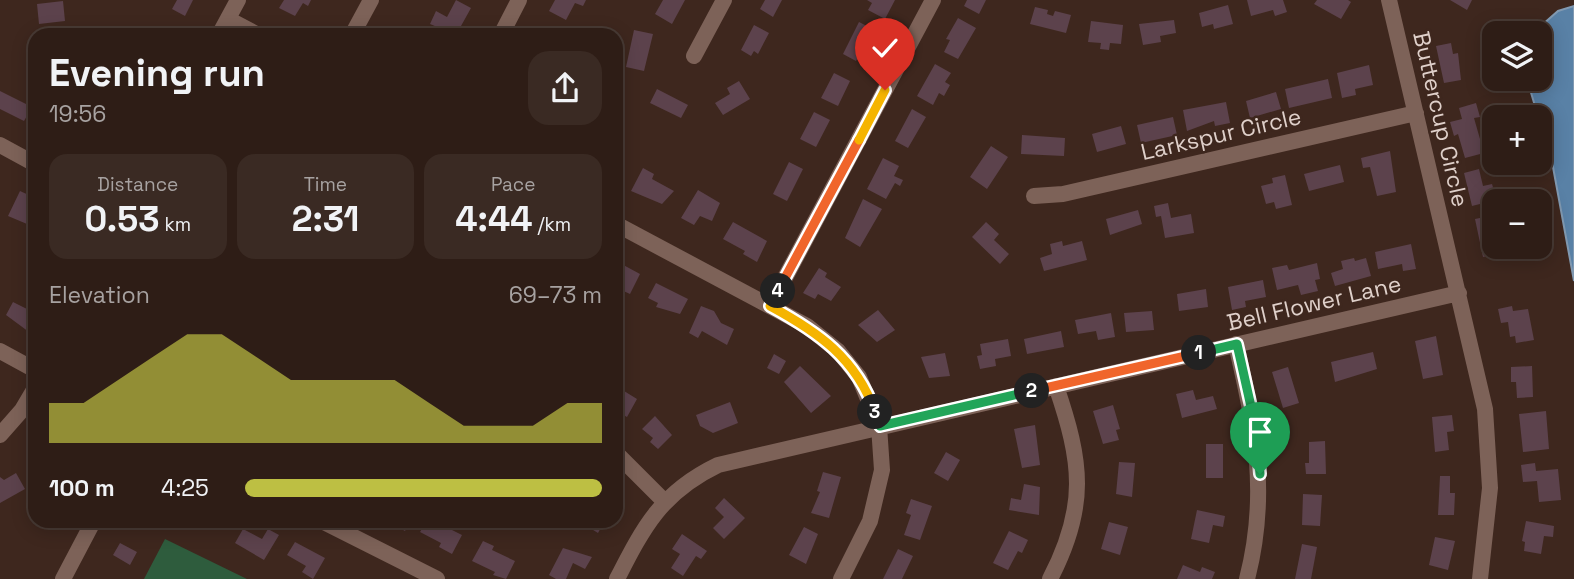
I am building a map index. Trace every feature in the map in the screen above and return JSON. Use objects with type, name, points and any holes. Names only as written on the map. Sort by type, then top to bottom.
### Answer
[{"type":"street","points":[[223,28],[238,0]]},
{"type":"street","points":[[356,28],[371,0]]},
{"type":"street","points":[[505,28],[519,0]]},
{"type":"street","points":[[694,56],[724,0]]},
{"type":"street","points":[[770,306],[933,0]]},
{"type":"street","name":"Buttercup Circle","points":[[1389,0],[1480,383],[1488,442],[1490,488],[1480,579]]},
{"type":"street","points":[[228,19],[245,28]]},
{"type":"street","name":"Larkspur Circle","points":[[1034,197],[1077,191],[1416,113]]},
{"type":"street","points":[[0,145],[28,160]]},
{"type":"street","points":[[623,228],[813,330],[841,354],[859,377],[880,426],[882,470],[870,521],[841,579]]},
{"type":"street","name":"Bell Flower Lane","points":[[617,579],[640,534],[665,502],[688,481],[718,465],[1459,293]]},
{"type":"street","points":[[1237,344],[1256,429],[1260,474],[1258,525],[1247,579]]},
{"type":"street","points":[[0,351],[28,366]]},
{"type":"street","points":[[1050,579],[1072,530],[1078,489],[1076,458],[1056,386]]},
{"type":"street","points":[[0,435],[28,400]]},
{"type":"street","points":[[623,460],[665,502]]},
{"type":"street","points":[[62,579],[90,528]]},
{"type":"street","points":[[336,528],[437,579]]},
{"type":"green space","points":[[165,539],[247,579],[144,579]]},
{"type":"water","points":[[1574,6],[1574,281],[1552,164],[1552,105],[1535,105],[1531,91],[1552,91],[1552,21],[1547,21],[1558,11]]},
{"type":"building","points":[[177,0],[193,0],[185,16],[172,9]]},
{"type":"building","points":[[284,0],[311,0],[308,6],[303,3],[295,16],[279,8]]},
{"type":"building","points":[[456,0],[471,8],[460,28],[439,28],[430,24],[436,11],[447,17]]},
{"type":"building","points":[[555,0],[586,0],[583,6],[575,3],[566,20],[549,11]]},
{"type":"building","points":[[663,0],[685,0],[672,24],[655,14]]},
{"type":"building","points":[[765,0],[782,0],[773,17],[760,9]]},
{"type":"building","points":[[867,0],[895,0],[885,19],[868,10],[872,3]]},
{"type":"building","points":[[967,0],[986,0],[979,14],[964,6]]},
{"type":"building","points":[[1247,0],[1283,0],[1287,12],[1275,16],[1273,10],[1251,16]]},
{"type":"building","points":[[1317,0],[1351,2],[1341,19],[1314,4]]},
{"type":"building","points":[[1450,0],[1472,0],[1467,10]]},
{"type":"building","points":[[63,1],[65,21],[39,24],[37,4]]},
{"type":"building","points":[[1228,5],[1233,24],[1214,29],[1213,24],[1202,27],[1199,13]]},
{"type":"building","points":[[1035,7],[1048,10],[1047,14],[1053,16],[1055,11],[1071,15],[1066,33],[1030,24]]},
{"type":"building","points":[[958,18],[976,28],[958,59],[944,52],[950,40],[946,39]]},
{"type":"building","points":[[1174,20],[1176,33],[1160,36],[1161,42],[1143,45],[1139,24]]},
{"type":"building","points":[[1091,21],[1123,25],[1121,44],[1110,43],[1109,50],[1100,49],[1101,43],[1088,42]]},
{"type":"building","points":[[859,22],[877,31],[866,53],[861,51],[856,61],[843,54]]},
{"type":"building","points":[[754,25],[769,33],[758,54],[754,51],[751,56],[741,50]]},
{"type":"building","points":[[634,30],[653,34],[644,71],[626,67]]},
{"type":"building","points":[[1451,43],[1453,54],[1458,53],[1461,80],[1444,83],[1436,46]]},
{"type":"building","points":[[935,64],[951,73],[945,82],[950,85],[944,96],[939,93],[933,105],[917,96]]},
{"type":"building","points":[[1369,65],[1373,85],[1355,89],[1356,95],[1342,98],[1337,73]]},
{"type":"building","points":[[834,73],[850,81],[838,106],[821,98]]},
{"type":"building","points":[[1328,79],[1332,98],[1289,108],[1285,89]]},
{"type":"building","points":[[739,81],[750,99],[723,115],[715,103],[730,94],[727,88]]},
{"type":"building","points":[[657,89],[688,105],[681,118],[650,103]]},
{"type":"building","points":[[0,91],[28,105],[28,114],[24,121],[0,109]]},
{"type":"building","points":[[1276,92],[1281,109],[1250,118],[1246,101]]},
{"type":"building","points":[[1226,102],[1230,123],[1215,126],[1214,121],[1187,131],[1183,110]]},
{"type":"building","points":[[1476,103],[1480,117],[1474,118],[1482,154],[1465,158],[1458,134],[1454,136],[1450,122],[1462,119],[1459,108]]},
{"type":"building","points":[[912,109],[926,117],[908,148],[895,141]]},
{"type":"building","points":[[814,112],[830,120],[816,147],[800,139]]},
{"type":"building","points":[[1173,117],[1177,135],[1141,143],[1137,125]]},
{"type":"building","points":[[1121,126],[1126,144],[1097,152],[1092,134]]},
{"type":"building","points":[[1022,135],[1065,138],[1064,156],[1021,154]]},
{"type":"building","points":[[991,146],[1008,157],[987,189],[970,177]]},
{"type":"building","points":[[1390,151],[1396,192],[1377,196],[1370,167],[1363,168],[1361,158]]},
{"type":"building","points":[[883,158],[899,166],[894,176],[903,180],[900,186],[895,183],[886,199],[867,189]]},
{"type":"building","points":[[789,162],[803,169],[787,201],[773,194]]},
{"type":"building","points":[[1340,165],[1344,182],[1309,191],[1304,174]]},
{"type":"building","points":[[643,168],[654,174],[652,179],[674,191],[662,204],[631,191]]},
{"type":"building","points":[[1479,169],[1483,186],[1492,184],[1494,189],[1482,189],[1482,204],[1472,206],[1464,173]]},
{"type":"building","points":[[1285,175],[1292,205],[1276,209],[1274,202],[1266,204],[1261,186],[1273,183],[1272,178]]},
{"type":"building","points":[[698,190],[720,203],[712,221],[700,216],[694,225],[681,218]]},
{"type":"building","points":[[20,191],[28,195],[27,224],[8,216]]},
{"type":"building","points":[[863,199],[882,209],[860,247],[845,238]]},
{"type":"building","points":[[1168,203],[1171,218],[1191,214],[1194,233],[1165,238],[1161,216],[1156,217],[1154,206]]},
{"type":"building","points":[[1138,210],[1142,224],[1110,235],[1106,219]]},
{"type":"building","points":[[1482,218],[1482,252],[1475,219]]},
{"type":"building","points":[[733,222],[767,241],[757,262],[743,254],[745,251],[723,239]]},
{"type":"building","points":[[986,222],[999,234],[994,240],[1009,254],[1000,264],[972,237]]},
{"type":"building","points":[[1062,241],[1063,246],[1082,241],[1087,260],[1044,271],[1040,258],[1052,254],[1050,244]]},
{"type":"building","points":[[1411,244],[1416,269],[1403,271],[1402,264],[1378,269],[1375,252]]},
{"type":"building","points":[[1354,258],[1355,261],[1366,258],[1371,276],[1335,286],[1331,273],[1343,269],[1341,261]]},
{"type":"building","points":[[1317,263],[1320,279],[1315,280],[1318,291],[1301,295],[1298,285],[1277,290],[1272,268],[1287,265],[1289,270]]},
{"type":"building","points":[[623,265],[640,274],[630,294],[623,291]]},
{"type":"building","points":[[819,268],[827,273],[825,277],[841,287],[831,301],[818,294],[815,299],[803,293]]},
{"type":"building","points":[[1263,280],[1266,297],[1245,301],[1246,307],[1232,310],[1228,287]]},
{"type":"building","points":[[656,283],[688,299],[680,314],[656,307],[658,303],[648,298]]},
{"type":"building","points":[[1206,289],[1208,307],[1179,311],[1177,294]]},
{"type":"building","points":[[13,302],[28,310],[28,331],[6,315]]},
{"type":"building","points":[[701,306],[714,311],[721,323],[734,329],[727,345],[702,331],[698,338],[689,333]]},
{"type":"building","points":[[1512,306],[1513,311],[1528,309],[1534,340],[1516,343],[1515,336],[1510,337],[1508,322],[1501,323],[1498,309]]},
{"type":"building","points":[[878,310],[895,330],[877,342],[858,325]]},
{"type":"building","points":[[1152,311],[1154,330],[1126,332],[1124,313]]},
{"type":"building","points":[[1111,313],[1115,337],[1098,340],[1096,331],[1078,334],[1075,320]]},
{"type":"building","points":[[1061,331],[1064,347],[1027,354],[1024,339]]},
{"type":"building","points":[[1436,336],[1443,375],[1423,379],[1415,341]]},
{"type":"building","points":[[1008,339],[1011,356],[995,359],[996,366],[980,369],[977,356],[982,355],[980,344]]},
{"type":"building","points":[[1373,352],[1377,369],[1335,382],[1331,362]]},
{"type":"building","points":[[945,353],[950,376],[929,378],[921,357]]},
{"type":"building","points":[[774,354],[786,361],[779,374],[767,368]]},
{"type":"building","points":[[800,366],[831,396],[811,413],[784,382]]},
{"type":"building","points":[[1532,366],[1533,397],[1517,398],[1516,382],[1511,382],[1511,367]]},
{"type":"building","points":[[1288,367],[1299,403],[1283,408],[1272,372]]},
{"type":"building","points":[[623,390],[637,399],[627,417],[623,415]]},
{"type":"building","points":[[1193,390],[1196,400],[1213,396],[1217,409],[1182,418],[1176,394]]},
{"type":"building","points":[[730,402],[738,423],[713,433],[700,426],[696,415]]},
{"type":"building","points":[[1113,405],[1120,429],[1116,430],[1119,440],[1103,444],[1093,411]]},
{"type":"building","points":[[1546,411],[1549,449],[1523,452],[1519,414]]},
{"type":"building","points":[[1452,415],[1454,431],[1447,432],[1449,450],[1435,452],[1432,417]]},
{"type":"building","points":[[655,416],[672,435],[658,449],[650,442],[653,438],[642,429]]},
{"type":"building","points":[[1035,425],[1040,465],[1022,468],[1014,429]]},
{"type":"building","points":[[1325,441],[1326,474],[1306,474],[1309,442]]},
{"type":"building","points":[[1206,444],[1223,444],[1223,478],[1206,478]]},
{"type":"building","points":[[946,452],[960,460],[948,481],[934,473]]},
{"type":"building","points":[[1119,462],[1135,463],[1132,497],[1116,494]]},
{"type":"building","points":[[1535,463],[1536,471],[1558,469],[1561,500],[1539,502],[1537,481],[1523,482],[1521,465]]},
{"type":"building","points":[[823,472],[841,477],[829,518],[811,513],[820,492],[817,491]]},
{"type":"building","points":[[16,473],[25,489],[0,503],[0,477],[4,480]]},
{"type":"building","points":[[1440,476],[1450,476],[1450,493],[1455,493],[1454,515],[1438,515]]},
{"type":"building","points":[[1024,484],[1040,487],[1039,515],[1009,510],[1011,498],[1021,500]]},
{"type":"building","points":[[1303,494],[1322,495],[1320,526],[1302,525]]},
{"type":"building","points":[[724,498],[745,518],[724,539],[713,528],[724,517],[715,508]]},
{"type":"building","points":[[911,499],[932,506],[920,540],[904,535],[911,515],[906,513]]},
{"type":"building","points":[[1197,510],[1225,516],[1223,527],[1213,525],[1209,543],[1191,539]]},
{"type":"building","points":[[1526,521],[1554,526],[1553,537],[1544,536],[1541,554],[1524,551],[1525,542],[1522,541]]},
{"type":"building","points":[[1109,522],[1128,527],[1120,555],[1101,549]]},
{"type":"building","points":[[804,527],[818,534],[806,564],[789,555]]},
{"type":"building","points":[[422,528],[448,528],[462,535],[452,554],[439,547],[441,543],[420,532]]},
{"type":"building","points":[[243,529],[262,539],[268,529],[279,535],[264,560],[235,543]]},
{"type":"building","points":[[1009,531],[1028,540],[1022,553],[1018,551],[1008,570],[993,563]]},
{"type":"building","points":[[682,534],[707,551],[701,559],[696,556],[683,576],[671,568],[680,554],[672,549]]},
{"type":"building","points":[[1435,537],[1455,541],[1448,570],[1429,565]]},
{"type":"building","points":[[483,541],[494,546],[492,550],[515,561],[506,579],[493,575],[495,572],[472,561]]},
{"type":"building","points":[[295,542],[325,558],[313,579],[302,572],[306,566],[287,555]]},
{"type":"building","points":[[120,543],[137,552],[130,565],[113,555]]},
{"type":"building","points":[[1302,544],[1317,547],[1311,579],[1295,579]]},
{"type":"building","points":[[563,548],[592,557],[585,569],[573,563],[566,579],[556,579],[549,575]]},
{"type":"building","points":[[898,549],[913,556],[902,579],[883,579]]},
{"type":"building","points":[[1183,565],[1200,572],[1202,567],[1215,572],[1212,579],[1177,579]]},
{"type":"route","points":[[885,90],[770,306],[819,334],[841,354],[859,377],[880,426],[1237,344],[1256,429],[1260,474]]}]
